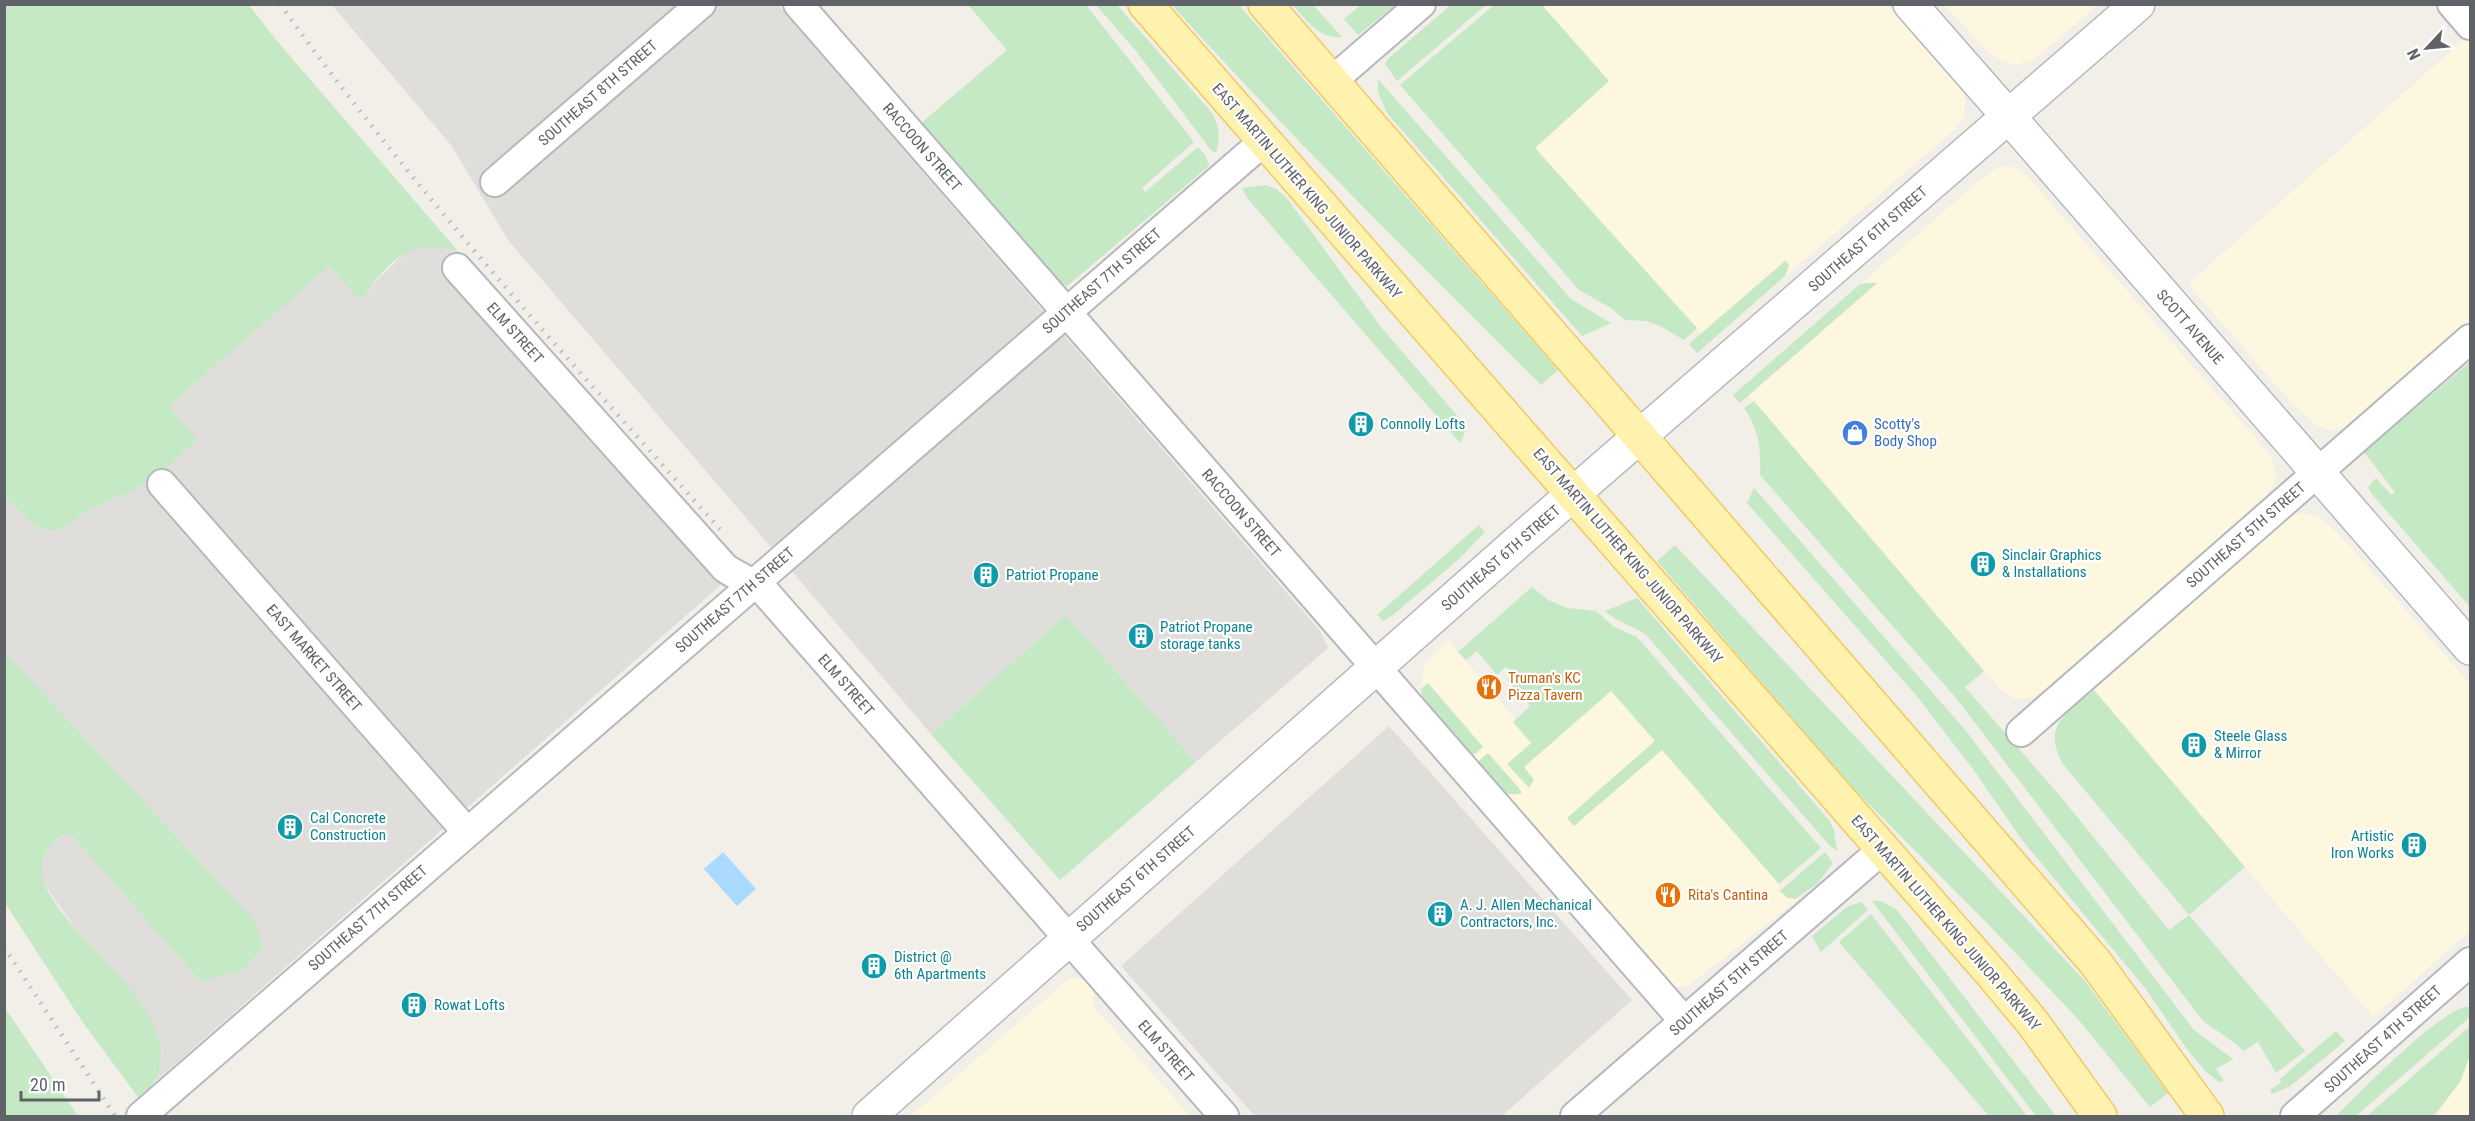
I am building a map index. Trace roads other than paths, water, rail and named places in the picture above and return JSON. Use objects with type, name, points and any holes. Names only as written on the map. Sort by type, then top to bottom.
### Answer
[{"type":"main road","name":"EAST MARTIN LUTHER KING JUNIOR PARKWAY","points":[[1145,4],[1575,494],[2033,1023],[2100,1116]]},
{"type":"main road","points":[[1265,4],[2095,962],[2208,1116]]},
{"type":"main road","name":"SCOTT AVENUE","points":[[1910,4],[2470,648]]},
{"type":"main road","name":"SOUTHEAST 6TH STREET","points":[[868,1116],[1376,667],[2138,4]]},
{"type":"street","name":"SOUTHEAST 8TH STREET","points":[[495,182],[701,4]]},
{"type":"street","name":"RACCOON STREET","points":[[798,4],[1684,1021]]},
{"type":"street","points":[[1332,81],[1421,4]]},
{"type":"street","points":[[2452,4],[2470,25]]},
{"type":"street","name":"SOUTHEAST 7TH STREET","points":[[141,1116],[171,1107],[206,1059],[1264,141]]},
{"type":"street","name":"ELM STREET","points":[[457,268],[725,568],[766,593],[1224,1116]]},
{"type":"street","name":"SOUTHEAST 5TH STREET","points":[[2021,732],[2470,339]]},
{"type":"street","name":"EAST MARKET STREET","points":[[162,484],[467,832]]},
{"type":"street","name":"SOUTHEAST 5TH STREET","points":[[1575,1116],[1883,849]]},
{"type":"street","name":"SOUTHEAST 4TH STREET","points":[[2295,1116],[2470,962]]},
{"type":"water","points":[[723,852],[756,889],[737,906],[704,869]]},
{"type":"railway","points":[[280,4],[331,74],[495,276],[725,535]]},
{"type":"railway","points":[[4,947],[115,1116]]},
{"type":"place","name":"Connolly Lofts","points":[[1361,424]]},
{"type":"place","name":"Scotty's Body Shop","points":[[1855,433]]},
{"type":"place","name":"Sinclair Graphics & Installations","points":[[1983,564]]},
{"type":"place","name":"Patriot Propane","points":[[986,575]]},
{"type":"place","name":"Patriot Propane storage tanks","points":[[1141,636]]},
{"type":"place","name":"Truman's KC Pizza Tavern","points":[[1489,687]]},
{"type":"place","name":"Steele Glass & Mirror","points":[[2194,745]]},
{"type":"place","name":"Cal Concrete Construction","points":[[290,827]]},
{"type":"place","name":"Artistic Iron Works","points":[[2414,845]]},
{"type":"place","name":"Rita's Cantina","points":[[1668,895]]},
{"type":"place","name":"A. J. Allen Mechanical Contractors, Inc.","points":[[1440,914]]},
{"type":"place","name":"District @ 6th Apartments","points":[[874,966]]},
{"type":"place","name":"Rowat Lofts","points":[[414,1005]]}]
